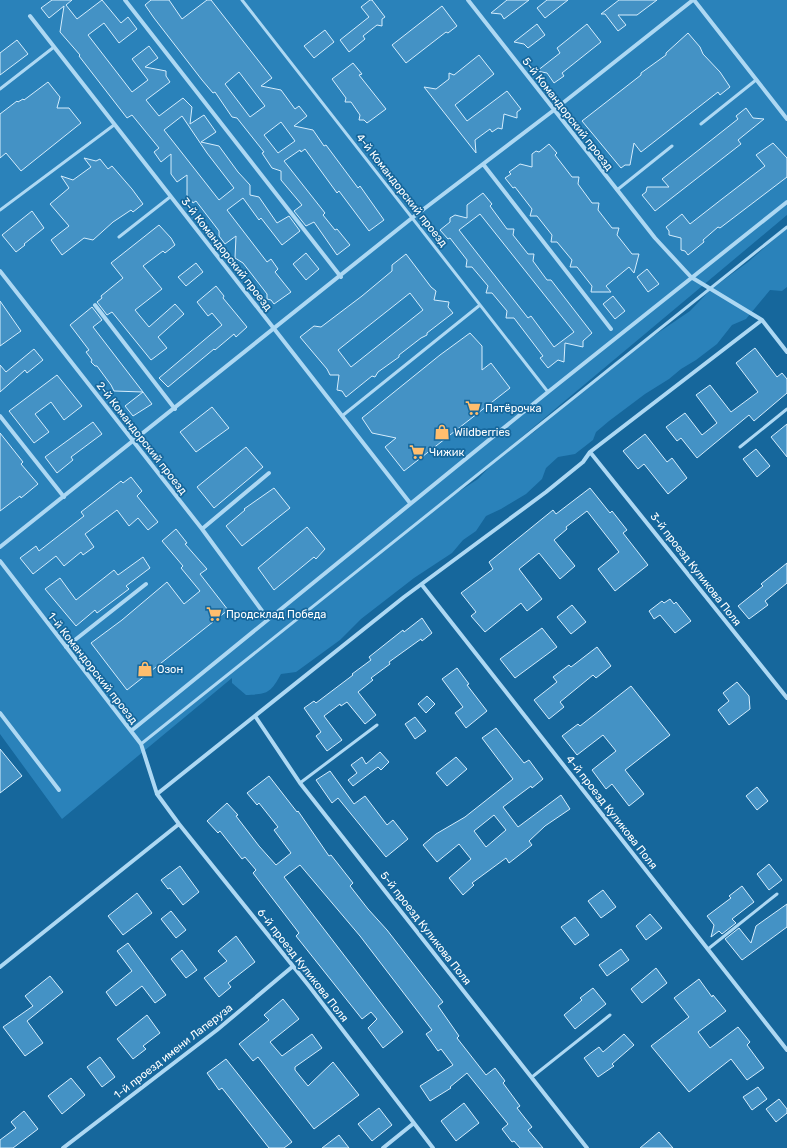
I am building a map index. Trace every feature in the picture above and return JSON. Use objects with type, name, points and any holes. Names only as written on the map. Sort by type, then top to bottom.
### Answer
[{"type":"street","points":[[125,0],[341,277]]},
{"type":"street","name":"5-й Командорский проезд","points":[[468,0],[655,238],[691,278],[762,320]]},
{"type":"street","points":[[0,547],[341,277],[412,218],[554,110],[694,0],[787,119]]},
{"type":"street","name":"3-й Командорский проезд","points":[[30,16],[410,503]]},
{"type":"street","points":[[483,164],[611,329]]},
{"type":"street","points":[[131,731],[410,503],[787,202]]},
{"type":"street","name":"2-й Командорский проезд","points":[[0,271],[202,529],[268,619]]},
{"type":"street","points":[[95,305],[175,409]]},
{"type":"street","points":[[157,794],[398,602],[546,492],[583,462],[590,452],[762,320],[787,352]]},
{"type":"street","points":[[0,416],[64,497]]},
{"type":"street","name":"3-й проезд Куликова Поля","points":[[590,452],[787,698]]},
{"type":"street","points":[[202,529],[269,474]]},
{"type":"street","name":"1-й Командорский проезд","points":[[0,561],[141,744],[157,794]]},
{"type":"street","points":[[66,647],[146,584]]},
{"type":"street","name":"4-й проезд Куликова Поля","points":[[422,585],[787,1050]]},
{"type":"street","points":[[0,713],[59,790]]},
{"type":"street","name":"5-й проезд Куликова Поля","points":[[254,716],[300,783],[532,1076],[587,1148]]},
{"type":"street","name":"6-й проезд Куликова Поля","points":[[157,794],[433,1148]]},
{"type":"street","points":[[0,967],[179,824]]},
{"type":"street","name":"1-й проезд имени Лаперуза","points":[[63,1148],[217,1030],[292,967]]},
{"type":"street","points":[[383,1148],[414,1123]]},
{"type":"lane","name":"4-й Командорский проезд","points":[[242,0],[548,392]]},
{"type":"lane","points":[[0,88],[54,47]]},
{"type":"lane","points":[[701,124],[756,80]]},
{"type":"lane","points":[[0,210],[114,125]]},
{"type":"lane","points":[[617,190],[672,146]]},
{"type":"lane","points":[[119,237],[170,197]]},
{"type":"lane","points":[[141,744],[787,227]]},
{"type":"lane","points":[[342,416],[480,305]]},
{"type":"lane","points":[[740,447],[787,409]]},
{"type":"lane","points":[[300,783],[377,724]]},
{"type":"lane","points":[[708,949],[777,894]]},
{"type":"lane","points":[[532,1076],[610,1015]]},
{"type":"shaded area","points":[[0,0],[787,0],[787,215],[449,498],[478,479],[502,454],[534,432],[615,362],[690,311],[710,290],[748,262],[787,228],[787,287],[782,291],[770,290],[746,319],[732,325],[717,344],[609,421],[596,432],[593,440],[575,454],[558,457],[546,468],[542,479],[526,494],[486,516],[476,531],[463,540],[452,553],[414,578],[361,619],[340,640],[296,672],[281,674],[274,686],[267,692],[246,695],[232,683],[232,678],[62,819],[0,734]]},
{"type":"building","points":[[52,0],[72,0],[66,5],[77,19],[102,0],[121,23],[128,17],[137,29],[119,43],[104,23],[88,35],[132,92],[148,80],[132,59],[149,46],[158,58],[145,67],[166,71],[166,76],[170,82],[146,100],[159,116],[183,98],[192,107],[190,124],[204,115],[216,132],[201,142],[219,146],[238,172],[250,185],[250,195],[259,197],[277,223],[289,216],[300,231],[282,245],[261,218],[259,220],[243,198],[227,210],[267,262],[271,259],[278,269],[275,272],[291,292],[274,304],[271,300],[267,299],[267,294],[243,263],[235,258],[236,236],[225,244],[219,236],[219,231],[196,201],[193,203],[187,195],[187,175],[177,182],[171,174],[171,154],[161,162],[154,152],[159,148],[132,115],[127,118],[79,56],[80,55],[60,32],[64,6],[49,18],[41,8]],"holes":[[[182,116],[207,153],[234,188],[219,200],[164,130]]]},
{"type":"building","points":[[151,0],[169,0],[182,19],[207,0],[211,0],[272,78],[261,86],[281,90],[295,109],[299,106],[307,116],[294,126],[313,130],[358,188],[360,186],[384,220],[369,231],[339,191],[337,193],[305,149],[301,152],[300,150],[284,161],[325,213],[323,215],[350,245],[337,255],[314,222],[306,226],[294,211],[302,205],[281,180],[281,171],[272,168],[262,153],[264,152],[237,118],[232,117],[215,92],[213,93],[202,80],[145,5]],"holes":[[[239,72],[265,106],[250,117],[225,84]],[[281,122],[295,141],[278,153],[264,135]]]},
{"type":"building","points":[[372,0],[385,17],[382,19],[382,26],[377,25],[363,36],[365,39],[349,52],[340,40],[369,17],[361,7]]},
{"type":"building","points":[[507,0],[529,0],[504,19],[501,14],[491,13]]},
{"type":"building","points":[[547,0],[568,0],[545,18],[537,8]]},
{"type":"building","points":[[619,0],[657,0],[637,15],[618,15],[626,25],[618,31],[605,14],[601,14]]},
{"type":"building","points":[[442,6],[457,26],[448,33],[446,32],[406,63],[392,45]]},
{"type":"building","points":[[537,24],[545,35],[528,48],[524,44],[514,42]]},
{"type":"building","points":[[587,24],[601,42],[562,73],[564,76],[554,83],[547,73],[537,71],[560,53],[557,48]]},
{"type":"building","points":[[325,30],[334,42],[314,58],[304,46]]},
{"type":"building","points":[[688,33],[700,47],[703,54],[720,72],[730,87],[720,95],[718,92],[641,152],[634,143],[630,165],[625,165],[621,168],[582,121],[641,75],[641,73],[666,55],[666,53]]},
{"type":"building","points":[[17,40],[28,54],[0,75],[0,53]]},
{"type":"building","points":[[479,55],[494,74],[455,105],[467,121],[507,91],[521,109],[517,112],[517,118],[504,114],[502,129],[498,128],[492,132],[490,129],[475,140],[476,153],[424,87],[436,89],[449,79],[449,73],[454,75]]},
{"type":"building","points":[[353,63],[362,74],[359,75],[386,109],[367,123],[364,120],[359,120],[360,115],[351,102],[345,102],[346,98],[332,79]]},
{"type":"building","points":[[48,82],[60,97],[57,108],[69,108],[81,123],[21,171],[6,153],[0,158],[0,114],[17,101],[24,100]]},
{"type":"building","points":[[746,108],[753,118],[764,119],[738,140],[741,144],[655,211],[642,195],[646,192],[647,187],[669,187],[662,179],[738,119],[736,116]]},
{"type":"building","points":[[773,143],[787,158],[787,177],[720,228],[718,227],[703,240],[704,242],[688,255],[685,251],[681,250],[681,238],[669,235],[669,231],[666,227],[682,214],[690,224],[765,166],[756,155]]},
{"type":"building","points":[[549,144],[557,153],[555,155],[572,177],[579,177],[578,184],[592,203],[599,203],[598,210],[612,228],[619,228],[617,235],[632,254],[639,254],[634,273],[629,267],[606,286],[611,292],[591,292],[592,286],[577,267],[570,267],[572,260],[557,242],[551,242],[552,235],[537,216],[530,216],[532,209],[515,187],[513,188],[505,178],[511,174],[509,172],[520,164],[532,167],[532,154],[536,151],[539,152]]},
{"type":"building","points":[[84,158],[96,161],[100,159],[108,169],[112,166],[143,204],[133,212],[131,210],[113,222],[93,240],[84,238],[62,255],[51,240],[69,226],[50,204],[69,188],[61,176],[73,180],[91,167]]},
{"type":"building","points":[[483,193],[492,204],[490,206],[507,229],[514,229],[513,235],[528,254],[534,254],[533,261],[547,280],[551,280],[592,333],[583,341],[583,347],[565,343],[564,362],[558,360],[548,368],[540,358],[543,356],[514,318],[506,318],[507,311],[492,293],[486,293],[488,286],[472,267],[466,267],[467,260],[450,238],[448,239],[440,230],[450,222],[450,218],[455,215],[467,218],[467,205]],"holes":[[[480,214],[574,332],[554,347],[531,316],[528,318],[459,230]]]},
{"type":"building","points":[[32,211],[44,228],[16,252],[2,235]]},
{"type":"building","points":[[159,225],[171,238],[175,245],[165,253],[163,251],[143,266],[162,289],[135,310],[149,327],[175,304],[184,314],[158,337],[167,348],[151,360],[112,312],[107,315],[97,302],[102,298],[101,296],[123,278],[111,263]]},
{"type":"building","points":[[306,253],[319,269],[306,280],[293,264]]},
{"type":"building","points":[[406,254],[431,287],[436,291],[434,300],[449,302],[448,307],[453,313],[427,333],[427,335],[421,338],[399,355],[399,357],[378,372],[375,377],[372,376],[346,397],[342,391],[337,390],[339,375],[330,375],[327,369],[300,337],[314,326],[321,327],[362,296],[392,271],[392,265]],"holes":[[[410,293],[423,310],[351,367],[338,350]]]},
{"type":"building","points":[[196,263],[203,272],[186,286],[178,277]]},
{"type":"building","points":[[647,269],[659,284],[648,292],[637,277]]},
{"type":"building","points":[[216,286],[224,296],[223,298],[247,327],[236,337],[234,334],[215,350],[214,349],[168,387],[159,378],[222,325],[212,313],[208,316],[197,302]]},
{"type":"building","points":[[613,296],[625,311],[615,319],[603,304]]},
{"type":"building","points":[[0,301],[21,331],[0,346]]},
{"type":"building","points":[[92,307],[102,320],[93,327],[143,392],[114,391],[97,366],[91,362],[92,360],[86,352],[89,350],[70,325]]},
{"type":"building","points":[[470,333],[482,346],[482,370],[491,363],[510,388],[404,471],[385,447],[396,438],[372,433],[362,418],[440,355]]},
{"type":"building","points":[[755,348],[777,377],[782,373],[787,379],[787,393],[754,421],[749,415],[697,458],[681,438],[677,441],[666,427],[685,413],[702,435],[717,423],[696,395],[710,385],[731,412],[758,392],[736,363]]},
{"type":"building","points":[[34,349],[43,360],[27,373],[25,370],[0,392],[0,365],[6,372]]},
{"type":"building","points":[[57,375],[82,406],[64,420],[51,402],[35,414],[49,432],[34,443],[9,411]]},
{"type":"building","points":[[143,392],[152,404],[133,416],[125,406]]},
{"type":"building","points":[[212,407],[229,428],[196,452],[180,432]]},
{"type":"building","points":[[93,422],[102,434],[71,457],[73,460],[57,473],[45,457]]},
{"type":"building","points":[[787,424],[787,457],[771,437]]},
{"type":"building","points":[[0,433],[23,462],[21,464],[38,484],[21,498],[20,496],[0,511]]},
{"type":"building","points":[[645,434],[667,462],[672,458],[687,478],[668,494],[644,464],[638,469],[623,451]]},
{"type":"building","points":[[246,447],[263,467],[214,508],[197,487]]},
{"type":"building","points":[[756,449],[770,466],[757,477],[743,459]]},
{"type":"building","points":[[131,477],[142,491],[137,496],[158,522],[148,530],[138,518],[129,526],[117,510],[85,534],[94,547],[83,555],[81,552],[64,566],[56,556],[33,574],[20,558],[36,546],[39,551],[84,516],[81,512],[121,481],[123,483]]},
{"type":"building","points":[[274,488],[290,508],[242,546],[226,526],[245,510],[244,509]]},
{"type":"building","points":[[590,488],[610,513],[612,511],[627,530],[623,533],[648,565],[615,591],[598,569],[619,552],[587,511],[566,527],[567,529],[554,540],[575,566],[560,579],[539,553],[519,569],[542,599],[527,611],[521,603],[485,632],[471,616],[476,612],[461,593],[493,569],[489,562],[553,510],[556,514]]},
{"type":"building","points":[[307,527],[325,549],[316,559],[314,557],[274,590],[258,568]]},
{"type":"building","points":[[176,529],[187,543],[185,544],[207,569],[200,574],[228,610],[127,690],[91,643],[122,620],[167,582],[184,604],[200,591],[181,568],[183,566],[162,541]]},
{"type":"building","points":[[143,557],[150,568],[126,586],[129,589],[97,613],[95,610],[76,626],[45,589],[60,578],[76,600],[114,570],[118,575]]},
{"type":"building","points":[[787,563],[787,583],[765,601],[768,605],[749,619],[738,606],[763,586],[761,584]]},
{"type":"building","points":[[670,599],[674,604],[676,602],[691,621],[675,633],[660,615],[654,619],[649,611],[662,601],[664,603]]},
{"type":"building","points":[[572,605],[586,622],[571,634],[557,617]]},
{"type":"building","points":[[422,618],[432,633],[389,662],[390,664],[371,678],[373,680],[358,692],[376,715],[365,724],[347,702],[341,706],[340,704],[324,716],[342,740],[327,751],[316,736],[321,732],[304,708],[314,701],[316,703],[353,675],[352,674],[371,660],[369,657],[403,630],[404,632]]},
{"type":"building","points":[[542,628],[557,647],[515,678],[500,659]]},
{"type":"building","points":[[597,647],[611,666],[596,678],[593,675],[560,702],[564,707],[549,719],[534,700],[557,682],[553,677],[569,665],[571,667]]},
{"type":"building","points":[[457,668],[469,684],[467,685],[487,711],[466,728],[455,713],[463,707],[442,679]]},
{"type":"building","points":[[737,682],[749,696],[750,709],[729,725],[718,710],[729,701],[723,693]]},
{"type":"building","points":[[631,686],[670,735],[625,770],[644,794],[629,806],[612,784],[606,789],[592,770],[616,751],[603,735],[577,755],[562,736],[578,724],[580,726]]},
{"type":"building","points":[[427,696],[435,704],[426,713],[418,704]]},
{"type":"building","points":[[415,717],[426,731],[415,739],[405,724]]},
{"type":"building","points":[[496,728],[524,763],[529,760],[543,779],[503,807],[518,827],[561,795],[570,809],[545,826],[529,841],[532,845],[509,863],[506,858],[472,883],[474,885],[463,895],[449,878],[471,859],[459,844],[437,862],[423,845],[436,834],[465,817],[513,779],[482,738]],"holes":[[[494,815],[506,830],[486,847],[474,831]]]},
{"type":"building","points":[[0,749],[22,776],[0,793]]},
{"type":"building","points":[[380,752],[389,762],[381,770],[378,767],[353,786],[348,780],[357,773],[351,765],[362,757],[366,764]]},
{"type":"building","points":[[456,757],[467,769],[447,786],[436,773]]},
{"type":"building","points":[[330,771],[354,804],[365,796],[387,825],[393,820],[408,839],[386,857],[338,798],[332,803],[316,780]]},
{"type":"building","points":[[269,776],[297,812],[298,811],[329,856],[331,855],[353,883],[350,886],[387,930],[443,1002],[438,1006],[459,1036],[457,1038],[486,1075],[495,1068],[505,1081],[503,1083],[520,1106],[517,1108],[532,1127],[528,1130],[543,1148],[520,1148],[514,1141],[512,1142],[502,1129],[508,1124],[467,1073],[450,1087],[451,1088],[430,1101],[420,1086],[453,1065],[441,1049],[438,1051],[426,1034],[432,1030],[360,936],[300,865],[284,877],[403,1032],[383,1048],[368,1028],[377,1019],[371,1012],[362,1019],[296,936],[299,933],[253,873],[256,870],[245,857],[242,859],[220,831],[218,833],[207,821],[227,803],[238,815],[236,816],[259,846],[276,865],[291,853],[274,830],[278,827],[259,803],[257,805],[247,793]]},
{"type":"building","points":[[757,787],[768,801],[757,810],[746,796]]},
{"type":"building","points":[[769,864],[782,880],[769,890],[757,874]]},
{"type":"building","points":[[180,866],[199,892],[183,905],[170,888],[168,889],[161,880]]},
{"type":"building","points":[[742,886],[754,902],[732,919],[736,923],[722,934],[719,931],[711,937],[714,925],[707,916],[731,898],[729,896]]},
{"type":"building","points":[[603,890],[616,907],[601,918],[588,901]]},
{"type":"building","points":[[137,893],[152,913],[123,935],[108,916]]},
{"type":"building","points":[[787,904],[787,927],[742,960],[725,939],[739,928],[751,943],[756,926]]},
{"type":"building","points":[[171,911],[186,930],[176,938],[161,919]]},
{"type":"building","points":[[650,914],[662,928],[646,940],[636,926]]},
{"type":"building","points":[[575,917],[589,935],[575,945],[561,927]]},
{"type":"building","points":[[236,936],[255,962],[228,983],[231,987],[219,997],[204,978],[227,961],[218,951]]},
{"type":"building","points":[[128,943],[166,995],[155,1003],[142,986],[116,1006],[106,992],[132,971],[117,951]]},
{"type":"building","points":[[621,949],[629,960],[607,976],[599,965]]},
{"type":"building","points":[[182,950],[197,970],[186,978],[171,959]]},
{"type":"building","points":[[656,968],[667,983],[642,1003],[631,989]]},
{"type":"building","points":[[50,976],[63,992],[27,1021],[43,1043],[25,1056],[3,1027],[33,1006],[25,996]]},
{"type":"building","points":[[699,979],[712,997],[713,995],[726,1011],[698,1032],[710,1048],[738,1027],[750,1042],[747,1045],[764,1068],[747,1080],[731,1059],[689,1092],[651,1046],[689,1017],[674,998]]},
{"type":"building","points":[[593,988],[606,1004],[575,1029],[564,1015],[582,1000],[580,998]]},
{"type":"building","points":[[283,999],[299,1019],[270,1042],[282,1056],[312,1034],[322,1048],[295,1067],[295,1070],[308,1086],[333,1062],[359,1095],[314,1129],[258,1057],[253,1061],[239,1044],[269,1020],[264,1015]]},
{"type":"building","points":[[147,1015],[160,1033],[143,1046],[146,1049],[133,1059],[117,1039]]},
{"type":"building","points":[[624,1034],[634,1045],[612,1064],[614,1066],[598,1077],[584,1058],[599,1047],[603,1052]]},
{"type":"building","points":[[100,1057],[115,1077],[102,1087],[87,1067]]},
{"type":"building","points":[[226,1059],[292,1142],[284,1148],[269,1148],[222,1088],[219,1090],[207,1073]]},
{"type":"building","points":[[71,1078],[85,1095],[62,1114],[48,1096]]},
{"type":"building","points":[[758,1087],[767,1099],[752,1110],[743,1097]]},
{"type":"building","points":[[779,1099],[787,1109],[787,1113],[776,1122],[766,1109]]},
{"type":"building","points":[[464,1103],[479,1123],[456,1141],[441,1121]]},
{"type":"building","points":[[379,1108],[392,1125],[372,1141],[358,1124]]},
{"type":"building","points":[[24,1111],[38,1129],[13,1148],[0,1148],[0,1140],[16,1128],[11,1122]]},
{"type":"building","points":[[659,1132],[673,1148],[640,1148]]},
{"type":"building","points":[[339,1135],[349,1148],[322,1148]]},
{"type":"place","name":"Пятёрочка","points":[[473,408]]},
{"type":"place","name":"Wildberries","points":[[442,432]]},
{"type":"place","name":"Чижик","points":[[417,452]]},
{"type":"place","name":"Продсклад Победа","points":[[214,614]]},
{"type":"place","name":"Озон","points":[[145,669]]}]
